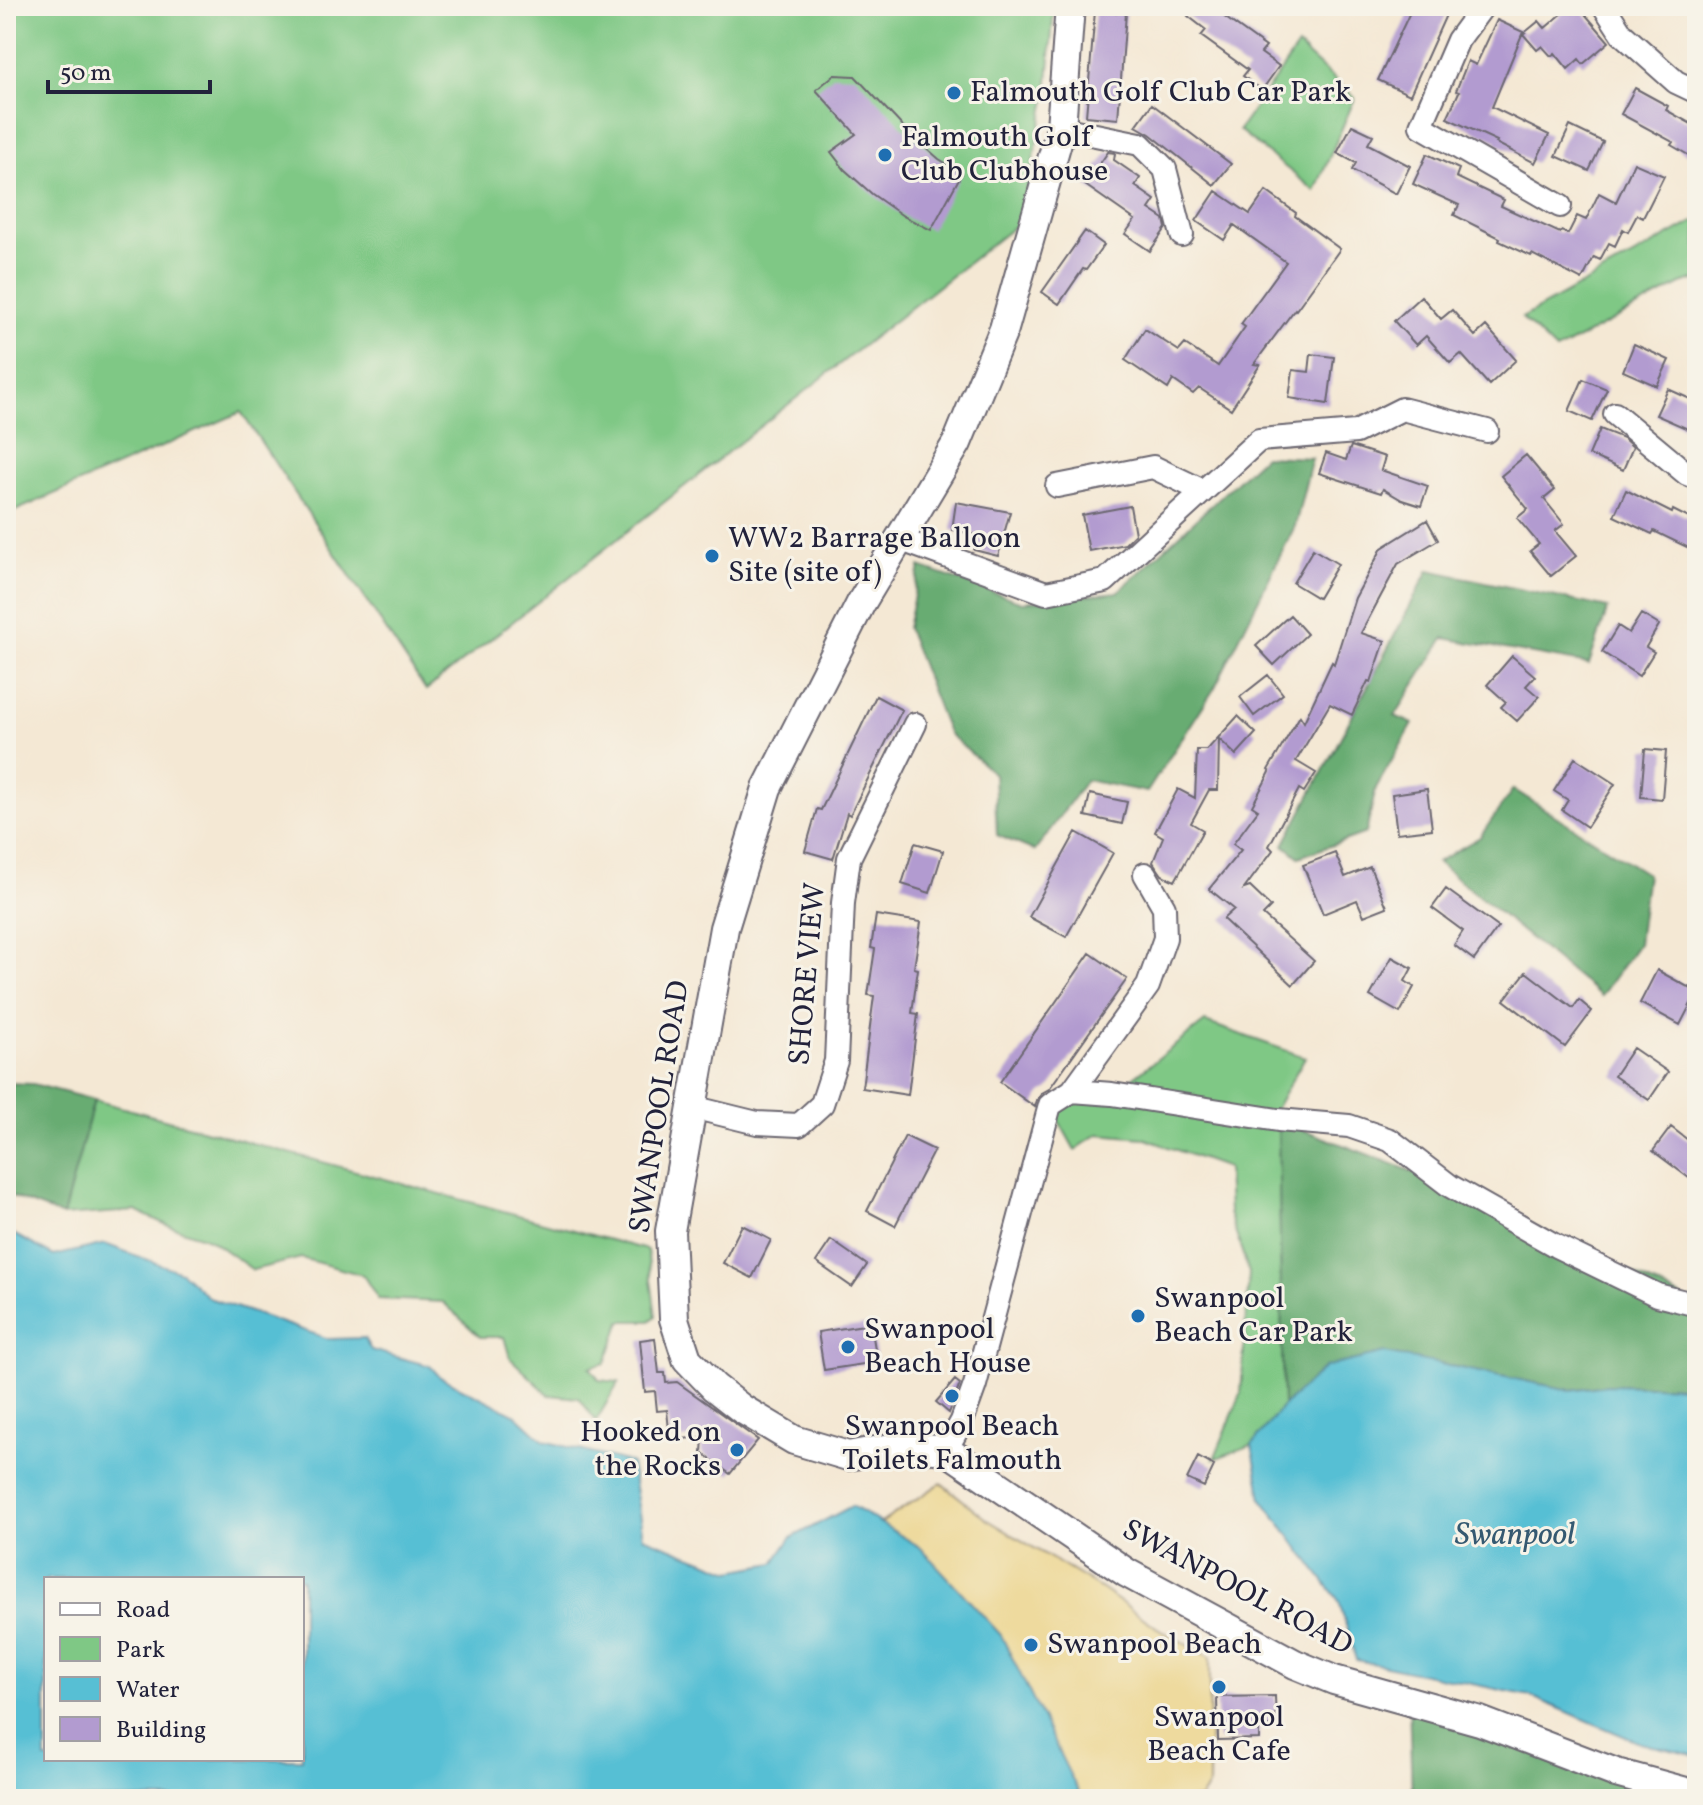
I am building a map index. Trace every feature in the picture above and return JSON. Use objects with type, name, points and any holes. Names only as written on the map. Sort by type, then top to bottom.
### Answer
[{"type":"street","name":"SWANPOOL ROAD","points":[[1070,6],[1061,128],[1004,329],[957,443],[861,603],[767,788],[724,928],[670,1231],[674,1319],[687,1359],[714,1387],[742,1409],[794,1440],[848,1456],[902,1446],[946,1450],[1127,1573],[1295,1664],[1334,1680],[1480,1721],[1616,1773],[1697,1795]]},
{"type":"street","points":[[1483,6],[1458,40],[1421,126],[1560,206]]},
{"type":"street","points":[[1604,6],[1622,34],[1676,82],[1697,92]]},
{"type":"street","points":[[1061,128],[1140,144],[1165,169],[1182,235]]},
{"type":"street","points":[[899,539],[1046,593],[1105,581],[1259,440],[1356,432],[1402,409],[1487,431]]},
{"type":"street","points":[[1615,414],[1687,474],[1697,478]]},
{"type":"street","points":[[1057,486],[1153,467],[1203,491]]},
{"type":"street","name":"SHORE VIEW","points":[[692,1107],[757,1123],[799,1125],[822,1104],[836,1061],[843,903],[849,858],[915,724]]},
{"type":"street","points":[[946,1450],[962,1421],[975,1385],[1050,1105],[1072,1091],[1148,986],[1163,945],[1164,907],[1145,874]]},
{"type":"street","points":[[1072,1091],[1112,1094],[1278,1120],[1349,1126],[1390,1140],[1450,1186],[1556,1246],[1657,1295],[1697,1305]]},
{"type":"green space","points":[[6,6],[1054,6],[1047,95],[1021,221],[426,690],[241,412],[6,515]]},
{"type":"green space","points":[[1298,46],[1355,98],[1315,191],[1239,130]]},
{"type":"green space","points":[[1697,220],[1697,279],[1681,284],[1556,351],[1522,318]]},
{"type":"green space","points":[[1264,456],[1312,458],[1295,526],[1214,689],[1147,792],[1086,780],[1035,851],[997,835],[994,774],[948,733],[907,628],[920,567],[1022,602],[1118,592]]},
{"type":"green space","points":[[1429,570],[1608,608],[1589,664],[1444,638],[1395,716],[1413,724],[1376,788],[1366,833],[1299,857],[1284,845]]},
{"type":"green space","points":[[1513,789],[1647,874],[1638,944],[1601,996],[1437,862],[1480,837]]},
{"type":"green space","points":[[1205,1022],[1305,1057],[1270,1118],[1278,1120],[1283,1406],[1252,1445],[1214,1459],[1241,1394],[1249,1273],[1229,1213],[1227,1168],[1143,1138],[1098,1134],[1075,1150],[1050,1105],[1112,1094]]},
{"type":"green space","points":[[6,1083],[33,1084],[94,1100],[63,1216],[6,1194]]},
{"type":"green space","points":[[94,1100],[647,1250],[656,1316],[650,1321],[621,1321],[606,1363],[590,1367],[599,1380],[619,1382],[596,1421],[579,1398],[549,1395],[510,1358],[504,1337],[480,1337],[443,1302],[378,1299],[363,1275],[301,1258],[253,1270],[209,1239],[136,1211],[63,1216]]},
{"type":"green space","points":[[1278,1120],[1450,1186],[1697,1305],[1697,1387],[1607,1385],[1570,1390],[1441,1364],[1325,1367],[1283,1406]]},
{"type":"green space","points":[[1409,1700],[1697,1799],[1412,1799]]},
{"type":"sand","name":"Swanpool Beach","points":[[941,1483],[988,1520],[1100,1588],[1165,1633],[1210,1657],[1209,1785],[1200,1799],[979,1799],[842,1549]]},
{"type":"water","points":[[6,1230],[54,1256],[105,1244],[181,1272],[209,1298],[329,1339],[364,1338],[371,1350],[430,1366],[440,1377],[516,1415],[544,1441],[631,1463],[643,1537],[731,1571],[774,1563],[791,1538],[852,1506],[920,1547],[1001,1635],[1082,1799],[6,1799]]},
{"type":"water","name":"Swanpool","points":[[1385,1353],[1570,1390],[1607,1385],[1697,1387],[1697,1756],[1640,1743],[1530,1696],[1356,1660],[1339,1601],[1262,1499],[1252,1445],[1283,1406],[1325,1367]]},
{"type":"building","points":[[1195,6],[1225,6],[1219,13],[1266,47],[1261,53],[1279,66],[1262,90],[1243,76],[1248,70],[1201,36],[1206,30],[1188,16]]},
{"type":"building","points":[[1420,6],[1450,6],[1410,95],[1378,80],[1411,10],[1417,12]]},
{"type":"building","points":[[1579,7],[1609,42],[1583,64],[1579,59],[1568,69],[1555,53],[1551,56],[1542,46],[1537,50],[1523,34],[1539,21],[1545,28],[1569,8],[1573,13]]},
{"type":"building","points":[[1095,11],[1126,13],[1118,119],[1086,116]]},
{"type":"building","points":[[1497,20],[1523,32],[1492,107],[1549,135],[1535,163],[1447,118],[1468,61],[1476,65]]},
{"type":"building","name":"Falmouth Golf Club Clubhouse","points":[[834,75],[855,76],[906,130],[939,159],[962,173],[931,230],[903,216],[872,194],[845,170],[831,152],[856,134],[816,90]]},
{"type":"building","points":[[1635,88],[1697,127],[1697,160],[1671,145],[1673,142],[1621,114]]},
{"type":"building","points":[[1152,104],[1231,164],[1214,185],[1136,126]]},
{"type":"building","points":[[1352,125],[1373,135],[1368,144],[1410,166],[1396,194],[1352,170],[1356,163],[1337,153]]},
{"type":"building","points":[[1570,126],[1603,142],[1589,171],[1556,156]]},
{"type":"building","points":[[1108,152],[1115,153],[1114,160],[1140,178],[1135,186],[1155,200],[1149,209],[1164,219],[1166,228],[1150,251],[1125,234],[1135,220],[1085,185]]},
{"type":"building","points":[[1427,154],[1459,169],[1456,177],[1504,200],[1501,206],[1568,234],[1577,216],[1586,220],[1599,193],[1616,202],[1634,163],[1664,176],[1643,218],[1637,215],[1628,232],[1623,229],[1615,246],[1609,243],[1600,260],[1594,257],[1582,280],[1499,241],[1500,238],[1454,215],[1459,205],[1413,184]]},
{"type":"building","points":[[1216,191],[1250,214],[1266,191],[1340,249],[1254,364],[1260,365],[1231,409],[1199,388],[1193,394],[1173,380],[1168,389],[1125,360],[1145,329],[1179,351],[1185,344],[1218,366],[1245,327],[1241,324],[1286,262],[1234,225],[1224,240],[1196,221]]},
{"type":"building","points":[[1085,231],[1104,245],[1059,304],[1042,292]]},
{"type":"building","points":[[1421,296],[1441,319],[1452,310],[1475,336],[1486,326],[1516,360],[1489,385],[1461,354],[1450,363],[1426,336],[1416,345],[1394,321]]},
{"type":"building","points":[[1634,344],[1669,360],[1657,386],[1623,371]]},
{"type":"building","points":[[1311,354],[1334,357],[1328,404],[1289,398],[1293,370],[1309,372]]},
{"type":"building","points":[[1583,379],[1607,389],[1592,421],[1569,411]]},
{"type":"building","points":[[1668,389],[1697,402],[1697,433],[1656,415]]},
{"type":"building","points":[[1600,429],[1623,438],[1633,447],[1623,470],[1589,455]]},
{"type":"building","points":[[1351,446],[1385,457],[1381,470],[1428,486],[1421,506],[1383,489],[1381,493],[1319,473],[1326,453],[1346,460]]},
{"type":"building","points":[[1526,455],[1555,490],[1544,499],[1564,524],[1555,531],[1576,556],[1551,576],[1530,551],[1539,544],[1517,518],[1528,509],[1501,476]]},
{"type":"building","points":[[1626,490],[1697,522],[1697,552],[1614,516]]},
{"type":"building","points":[[956,502],[1010,512],[998,556],[974,550],[978,535],[952,530]]},
{"type":"building","points":[[1130,506],[1135,534],[1125,544],[1089,551],[1082,515]]},
{"type":"building","points":[[1427,520],[1438,540],[1398,564],[1361,633],[1385,641],[1371,682],[1368,681],[1352,715],[1330,704],[1296,761],[1316,773],[1304,792],[1299,789],[1269,846],[1273,850],[1244,889],[1250,887],[1271,907],[1263,915],[1314,961],[1293,985],[1223,919],[1234,909],[1209,889],[1241,850],[1233,844],[1258,810],[1252,806],[1270,772],[1268,770],[1300,716],[1304,722],[1332,662],[1334,664],[1355,598],[1382,548]]},
{"type":"building","points":[[1313,549],[1338,564],[1318,598],[1293,583]]},
{"type":"building","points":[[1641,614],[1659,625],[1646,647],[1654,652],[1639,676],[1602,652],[1618,626],[1629,633]]},
{"type":"building","points":[[1290,615],[1307,634],[1274,665],[1256,646]]},
{"type":"building","points":[[1512,656],[1535,676],[1526,686],[1539,697],[1517,721],[1501,707],[1506,702],[1487,685]]},
{"type":"building","points":[[1268,675],[1283,694],[1254,716],[1240,697]]},
{"type":"building","points":[[876,696],[902,710],[850,815],[847,813],[833,859],[805,851],[817,809],[821,810]]},
{"type":"building","points":[[1238,716],[1256,733],[1236,755],[1219,739],[1218,790],[1209,790],[1191,823],[1203,830],[1175,881],[1162,875],[1153,862],[1163,837],[1155,832],[1178,789],[1195,798],[1197,750],[1207,750]]},
{"type":"building","points":[[1645,749],[1666,751],[1662,799],[1641,797]]},
{"type":"building","points":[[1575,758],[1615,784],[1587,827],[1562,810],[1568,800],[1554,791]]},
{"type":"building","points":[[1427,789],[1432,829],[1397,833],[1392,794]]},
{"type":"building","points":[[1090,794],[1127,802],[1122,824],[1085,816]]},
{"type":"building","points":[[1076,832],[1113,853],[1066,937],[1029,917]]},
{"type":"building","points":[[915,843],[943,851],[930,893],[902,884]]},
{"type":"building","points":[[1335,853],[1345,877],[1370,867],[1387,907],[1364,916],[1357,900],[1323,914],[1303,865]]},
{"type":"building","points":[[1446,889],[1498,927],[1474,960],[1454,945],[1463,931],[1432,908]]},
{"type":"building","points":[[876,915],[921,922],[914,968],[918,969],[912,1013],[918,1014],[908,1095],[862,1088],[874,996],[868,995]]},
{"type":"building","points":[[1090,953],[1127,979],[1049,1089],[1042,1093],[1035,1107],[1000,1082]]},
{"type":"building","points":[[1392,957],[1412,968],[1405,981],[1414,987],[1400,1013],[1370,996]]},
{"type":"building","points":[[1657,970],[1697,992],[1680,1025],[1640,1003]]},
{"type":"building","points":[[1526,972],[1573,1008],[1579,1000],[1592,1011],[1565,1047],[1504,1000]]},
{"type":"building","points":[[1633,1048],[1668,1072],[1649,1100],[1614,1076]]},
{"type":"building","points":[[1671,1127],[1697,1147],[1697,1184],[1653,1151]]},
{"type":"building","points":[[905,1136],[934,1150],[895,1226],[867,1211]]},
{"type":"building","points":[[742,1225],[771,1240],[752,1278],[723,1263]]},
{"type":"building","points":[[831,1240],[867,1265],[852,1287],[816,1262]]},
{"type":"building","name":"Swanpool Beach House","points":[[871,1324],[877,1362],[824,1370],[818,1332]]},
{"type":"building","points":[[655,1338],[659,1373],[665,1373],[666,1383],[677,1382],[758,1440],[730,1474],[702,1453],[703,1437],[670,1440],[667,1410],[657,1411],[655,1391],[645,1392],[640,1340]]},
{"type":"building","name":"Swanpool Beach Toilets Falmouth","points":[[955,1380],[960,1384],[949,1413],[936,1402]]},
{"type":"building","points":[[1198,1457],[1214,1466],[1204,1487],[1187,1479]]},
{"type":"building","points":[[1275,1696],[1276,1726],[1259,1727],[1259,1739],[1218,1740],[1217,1697]]},
{"type":"place","name":"Falmouth Golf Club Car Park","points":[[954,93]]},
{"type":"place","name":"Falmouth Golf Club Clubhouse","points":[[885,155]]},
{"type":"place","name":"WW2 Barrage Balloon Site (site of)","points":[[712,556]]},
{"type":"place","name":"Swanpool Beach Car Park","points":[[1138,1316]]},
{"type":"place","name":"Swanpool Beach House","points":[[848,1347]]},
{"type":"place","name":"Swanpool Beach Toilets Falmouth","points":[[952,1396]]},
{"type":"place","name":"Hooked on the Rocks","points":[[737,1450]]},
{"type":"place","name":"Swanpool Beach","points":[[1031,1645]]},
{"type":"place","name":"Swanpool Beach Cafe","points":[[1219,1687]]}]
